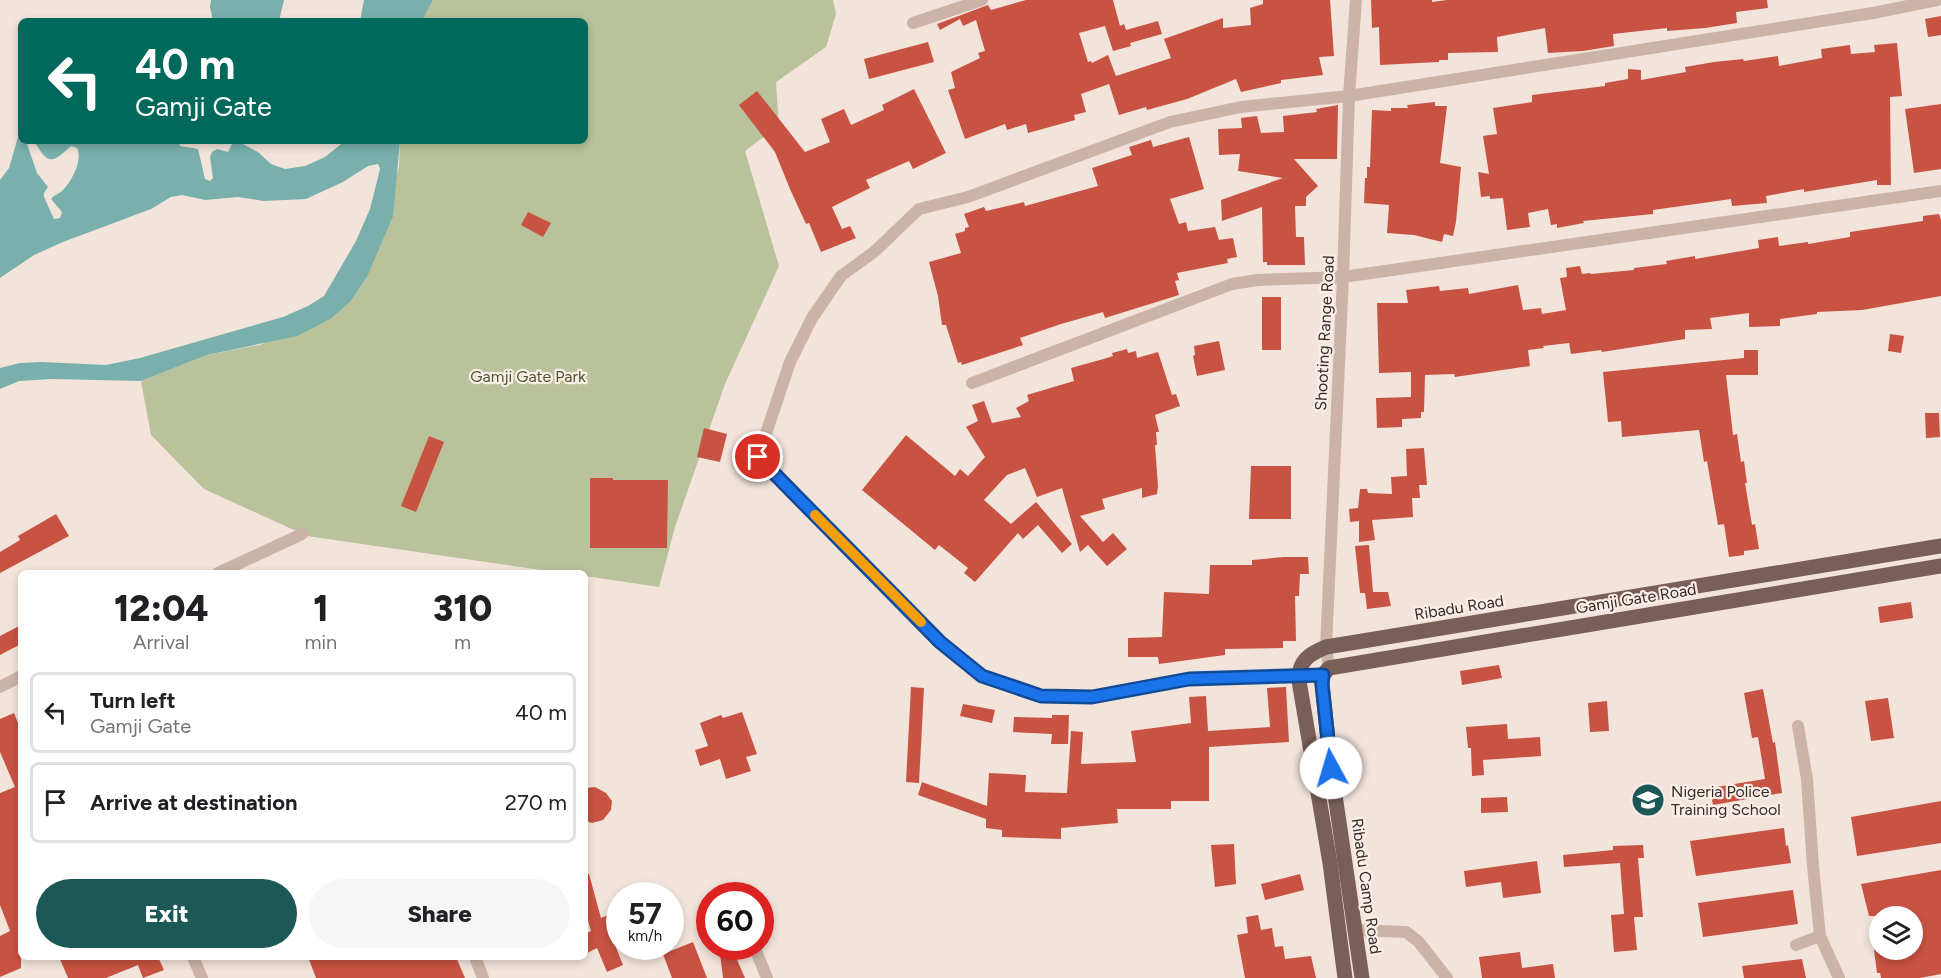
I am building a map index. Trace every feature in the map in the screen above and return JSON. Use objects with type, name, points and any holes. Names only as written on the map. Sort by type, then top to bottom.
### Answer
[{"type":"main road","name":"Ribadu Road","points":[[1298,676],[1300,666],[1305,659],[1326,647],[1941,546]]},
{"type":"main road","name":"Gamji Gate Road","points":[[1330,669],[1941,566]]},
{"type":"main road","name":"Ribadu Camp Road","points":[[1330,669],[1322,684],[1331,768],[1362,978]]},
{"type":"main road","points":[[1298,676],[1330,863],[1345,978]]},
{"type":"street","points":[[913,23],[982,0]]},
{"type":"street","name":"Shooting Range Road","points":[[1330,669],[1326,647],[1349,96],[1356,0]]},
{"type":"street","points":[[1330,669],[1298,676],[1189,679],[1092,697],[1041,696],[982,676],[940,642],[758,457],[790,362],[812,318],[841,276],[874,252],[919,209],[968,197],[1170,122],[1241,107],[1349,96],[1873,13],[1937,0]]},
{"type":"street","points":[[972,383],[1232,284],[1257,280],[1343,277],[1941,191]]},
{"type":"street","points":[[224,570],[302,534]]},
{"type":"street","points":[[0,687],[18,678]]},
{"type":"street","points":[[1798,726],[1807,778],[1820,936],[1839,978]]},
{"type":"street","points":[[1355,930],[1406,932],[1418,941],[1447,978]]},
{"type":"street","points":[[1796,945],[1820,936]]},
{"type":"street","points":[[194,960],[202,978]]},
{"type":"street","points":[[476,960],[483,978]]},
{"type":"street","points":[[759,960],[767,978]]},
{"type":"green space","name":"Gamji Gate Park","points":[[433,0],[833,0],[836,14],[826,47],[776,82],[779,125],[745,151],[779,266],[725,384],[675,527],[659,587],[588,576],[588,570],[541,570],[307,536],[204,489],[151,435],[141,381],[207,355],[259,345],[332,318],[351,301],[367,277],[399,166],[400,144],[588,144],[588,18],[424,18]]},
{"type":"water","points":[[211,0],[284,0],[280,18],[212,18]]},
{"type":"water","points":[[364,0],[433,0],[424,18],[361,18]]},
{"type":"water","points":[[18,137],[18,144],[27,144],[37,173],[48,187],[44,197],[54,219],[60,218],[62,212],[51,199],[63,190],[76,170],[79,158],[77,148],[71,146],[59,156],[50,159],[36,144],[179,144],[198,149],[205,179],[210,181],[213,178],[210,157],[212,152],[217,149],[228,152],[232,144],[243,144],[258,152],[271,164],[285,169],[305,166],[325,157],[341,144],[400,144],[393,216],[367,277],[351,301],[332,318],[297,336],[207,355],[141,381],[51,379],[19,381],[0,389],[0,368],[20,363],[42,362],[106,365],[140,358],[283,317],[308,306],[324,296],[356,241],[370,209],[380,169],[378,164],[368,166],[343,182],[306,199],[264,201],[238,197],[205,200],[182,195],[171,197],[151,209],[34,255],[0,278],[0,180],[9,168]]},
{"type":"building","points":[[1026,0],[1113,0],[1120,26],[1124,24],[1126,30],[1158,21],[1162,34],[1130,43],[1131,46],[1113,51],[1105,26],[1079,33],[1088,62],[1092,63],[1108,55],[1116,76],[1171,58],[1164,39],[1223,18],[1223,28],[1251,25],[1250,8],[1263,4],[1263,0],[1330,0],[1334,56],[1319,57],[1323,75],[1281,80],[1281,83],[1241,92],[1236,79],[1187,99],[1119,115],[1109,84],[1081,94],[1086,112],[1074,115],[1075,120],[1028,133],[1026,124],[1007,130],[1005,124],[965,139],[948,90],[955,88],[951,72],[980,58],[978,53],[985,51],[976,20],[963,26],[960,19],[940,30],[937,24],[988,5],[991,10]]},
{"type":"building","points":[[1371,0],[1432,0],[1432,2],[1447,0],[1767,0],[1768,8],[1736,12],[1737,23],[1705,28],[1667,31],[1667,28],[1613,34],[1614,46],[1583,51],[1548,53],[1545,28],[1497,37],[1498,52],[1448,53],[1448,60],[1439,60],[1439,62],[1380,65],[1379,27],[1372,28]]},
{"type":"building","points":[[1941,16],[1941,35],[1928,37],[1925,19]]},
{"type":"building","points":[[928,42],[934,62],[869,79],[864,59]]},
{"type":"building","points":[[1897,43],[1902,96],[1890,97],[1891,185],[1877,185],[1877,180],[1804,192],[1804,189],[1766,196],[1767,203],[1732,206],[1731,199],[1653,210],[1653,214],[1583,221],[1584,223],[1557,228],[1557,224],[1551,225],[1548,209],[1528,213],[1530,227],[1507,230],[1503,198],[1481,197],[1478,172],[1489,174],[1483,136],[1497,134],[1493,108],[1532,102],[1532,95],[1605,86],[1605,83],[1628,79],[1628,69],[1641,70],[1641,80],[1686,72],[1685,67],[1714,62],[1743,59],[1744,61],[1778,56],[1779,66],[1822,58],[1821,49],[1850,45],[1851,54],[1875,52],[1874,45]]},
{"type":"building","points":[[914,89],[946,153],[913,169],[909,161],[866,180],[870,188],[832,207],[842,229],[850,226],[856,238],[821,252],[809,223],[806,224],[775,152],[739,105],[757,91],[805,152],[830,142],[821,119],[844,109],[851,125],[884,110],[882,105]]},
{"type":"building","points":[[1435,102],[1435,106],[1447,106],[1440,163],[1461,167],[1453,236],[1444,234],[1442,242],[1414,235],[1387,233],[1389,205],[1364,203],[1365,178],[1367,178],[1367,167],[1370,167],[1372,110],[1391,111],[1391,108],[1408,108],[1407,105]]},
{"type":"building","points":[[1941,104],[1941,169],[1914,173],[1905,109]]},
{"type":"building","points":[[1338,105],[1337,159],[1294,159],[1318,186],[1306,197],[1306,206],[1295,206],[1296,237],[1304,237],[1305,265],[1267,265],[1267,262],[1263,262],[1262,207],[1222,221],[1221,200],[1283,178],[1238,171],[1240,154],[1219,155],[1218,129],[1242,128],[1241,118],[1257,116],[1261,133],[1284,132],[1283,116],[1317,112],[1316,109]]},
{"type":"building","points":[[1189,137],[1204,189],[1170,199],[1179,224],[1186,222],[1188,231],[1215,227],[1219,240],[1233,238],[1237,257],[1227,259],[1228,263],[1177,273],[1179,280],[1175,281],[1179,295],[1105,318],[1103,312],[1061,324],[1020,338],[1023,345],[962,365],[961,362],[958,363],[946,325],[942,325],[938,296],[929,262],[961,253],[955,234],[969,227],[964,214],[984,207],[986,211],[1024,202],[1025,206],[1098,186],[1092,168],[1132,155],[1129,147],[1151,140],[1153,147]]},
{"type":"building","points":[[528,212],[551,223],[543,237],[521,225]]},
{"type":"building","points":[[1939,214],[1941,220],[1941,296],[1862,310],[1817,312],[1817,314],[1780,319],[1780,326],[1749,327],[1749,313],[1710,318],[1712,329],[1685,330],[1685,339],[1602,352],[1601,350],[1571,354],[1569,343],[1543,346],[1544,348],[1528,350],[1530,366],[1455,377],[1454,374],[1425,375],[1424,412],[1421,412],[1421,418],[1402,419],[1402,427],[1377,428],[1376,398],[1411,397],[1411,372],[1379,373],[1377,303],[1408,303],[1406,290],[1439,286],[1440,291],[1468,288],[1469,294],[1518,285],[1523,310],[1541,308],[1542,314],[1566,310],[1560,278],[1567,277],[1566,268],[1580,266],[1582,274],[1634,270],[1634,268],[1667,264],[1666,261],[1695,256],[1695,259],[1759,248],[1758,240],[1778,237],[1779,246],[1808,242],[1808,244],[1850,237],[1850,232],[1923,221],[1923,216]]},
{"type":"building","points":[[1262,297],[1281,297],[1281,350],[1262,350]]},
{"type":"building","points":[[1890,334],[1904,336],[1901,353],[1888,351]]},
{"type":"building","points":[[1219,341],[1225,370],[1197,376],[1193,356],[1195,355],[1194,346]]},
{"type":"building","points":[[1127,349],[1128,353],[1136,351],[1137,358],[1158,352],[1172,395],[1176,394],[1180,406],[1155,415],[1159,432],[1156,432],[1157,445],[1155,445],[1157,494],[1142,498],[1142,488],[1102,499],[1105,509],[1080,516],[1103,542],[1113,533],[1127,549],[1107,566],[1088,545],[1080,552],[1062,488],[1037,497],[1025,468],[1007,475],[984,500],[1011,524],[1036,502],[1072,544],[1062,553],[1038,525],[1023,539],[1018,533],[975,582],[964,573],[968,568],[939,545],[935,550],[862,490],[906,435],[955,476],[960,469],[968,476],[985,457],[966,427],[978,421],[972,405],[984,401],[992,423],[1021,417],[1016,408],[1029,401],[1027,395],[1074,381],[1071,368],[1113,356],[1112,353]]},
{"type":"building","points":[[1744,350],[1758,350],[1758,375],[1726,375],[1733,435],[1737,434],[1741,462],[1744,461],[1752,525],[1755,524],[1759,549],[1744,551],[1744,555],[1729,557],[1724,524],[1718,525],[1699,430],[1622,437],[1621,421],[1608,422],[1603,372],[1744,358]]},
{"type":"building","points":[[1925,413],[1939,413],[1940,437],[1926,438]]},
{"type":"building","points":[[704,428],[727,434],[720,462],[697,457]]},
{"type":"building","points":[[429,436],[444,442],[416,512],[401,506]]},
{"type":"building","points":[[1424,448],[1427,485],[1419,485],[1420,498],[1412,498],[1413,517],[1372,520],[1375,540],[1359,542],[1359,521],[1350,522],[1349,509],[1358,508],[1360,489],[1367,489],[1368,493],[1392,494],[1391,477],[1407,476],[1406,449]]},
{"type":"building","points":[[1251,466],[1291,466],[1291,519],[1249,519]]},
{"type":"building","points":[[590,478],[668,480],[667,548],[590,548]]},
{"type":"building","points":[[56,514],[69,536],[0,573],[0,552],[20,540],[18,536]]},
{"type":"building","points":[[1369,545],[1373,592],[1388,592],[1391,606],[1367,609],[1365,593],[1360,593],[1355,546]]},
{"type":"building","points":[[1308,557],[1309,574],[1300,574],[1299,596],[1295,596],[1296,641],[1283,641],[1283,648],[1225,649],[1225,655],[1159,664],[1158,657],[1128,657],[1128,638],[1162,637],[1164,592],[1209,594],[1210,565],[1252,565],[1252,560]]},
{"type":"building","points":[[1911,602],[1913,618],[1880,623],[1878,607]]},
{"type":"building","points":[[18,627],[18,646],[0,655],[0,636]]},
{"type":"building","points":[[1499,665],[1502,678],[1462,685],[1460,671]]},
{"type":"building","points":[[911,687],[924,688],[919,783],[906,782]]},
{"type":"building","points":[[1286,687],[1289,742],[1209,747],[1209,801],[1171,801],[1171,809],[1117,809],[1118,823],[1061,828],[1061,839],[1002,837],[1002,830],[986,828],[986,819],[918,795],[922,782],[987,806],[989,773],[1026,775],[1025,792],[1067,793],[1071,731],[1083,732],[1081,764],[1136,762],[1131,731],[1191,723],[1189,697],[1206,696],[1208,731],[1270,727],[1267,688]]},
{"type":"building","points":[[1763,689],[1773,743],[1775,742],[1782,793],[1713,805],[1710,788],[1765,779],[1758,737],[1752,738],[1744,693]]},
{"type":"building","points":[[1888,698],[1894,738],[1871,741],[1865,701]]},
{"type":"building","points":[[1607,701],[1609,731],[1590,732],[1588,703]]},
{"type":"building","points":[[963,704],[995,710],[992,723],[960,716]]},
{"type":"building","points":[[742,712],[757,754],[746,757],[751,771],[726,779],[720,759],[700,766],[695,750],[708,746],[700,723],[721,715],[723,718]]},
{"type":"building","points":[[14,713],[18,723],[18,960],[21,960],[21,968],[0,977],[0,936],[10,931],[0,905],[0,793],[15,787],[0,752],[0,719]]},
{"type":"building","points":[[1052,715],[1069,715],[1068,744],[1051,744],[1052,734],[1013,732],[1014,717],[1052,718]]},
{"type":"building","points":[[1507,724],[1508,739],[1540,737],[1541,756],[1483,760],[1484,775],[1472,776],[1471,748],[1468,748],[1466,727]]},
{"type":"building","points":[[595,787],[606,793],[612,801],[611,810],[603,820],[588,822],[588,788]]},
{"type":"building","points":[[1507,797],[1508,812],[1481,813],[1481,798]]},
{"type":"building","points":[[1941,801],[1941,843],[1857,856],[1851,817]]},
{"type":"building","points":[[1784,828],[1791,863],[1696,876],[1690,841]]},
{"type":"building","points":[[1234,844],[1236,884],[1215,887],[1211,845]]},
{"type":"building","points":[[1643,845],[1644,858],[1638,858],[1643,917],[1634,917],[1637,950],[1614,952],[1611,915],[1624,914],[1620,863],[1564,867],[1563,855],[1613,850],[1613,846]]},
{"type":"building","points":[[1537,861],[1541,893],[1503,898],[1501,882],[1466,887],[1464,871]]},
{"type":"building","points":[[1941,870],[1941,974],[1920,978],[1881,978],[1880,973],[1877,973],[1875,960],[1923,960],[1923,906],[1869,906],[1869,916],[1861,884]]},
{"type":"building","points":[[589,874],[601,918],[606,916],[606,960],[621,960],[623,965],[607,972],[597,948],[588,952],[588,932],[591,931],[588,921]]},
{"type":"building","points":[[1300,874],[1304,890],[1265,900],[1261,884]]},
{"type":"building","points":[[1793,890],[1798,924],[1703,937],[1698,903]]},
{"type":"building","points":[[1258,915],[1261,930],[1272,928],[1275,947],[1283,946],[1285,959],[1311,956],[1316,978],[1245,978],[1237,935],[1248,933],[1246,917]]},
{"type":"building","points":[[693,942],[696,960],[700,960],[707,978],[672,978],[665,960],[684,960],[684,946]]},
{"type":"building","points":[[1520,952],[1522,968],[1553,964],[1555,978],[1482,978],[1479,957]]},
{"type":"building","points":[[1802,959],[1806,978],[1744,978],[1742,966]]},
{"type":"building","points":[[60,960],[159,960],[164,970],[143,978],[138,965],[106,978],[68,978]]},
{"type":"building","points":[[309,960],[457,960],[465,978],[316,978]]},
{"type":"building","points":[[721,960],[737,960],[745,978],[723,978]]},
{"type":"slow traffic","points":[[815,515],[921,622]]},
{"type":"place","name":"Nigeria Police Training School","points":[[1648,800]]},
{"type":"route","points":[[758,457],[940,642],[982,676],[1041,696],[1092,697],[1189,679],[1323,675],[1331,768]]}]
